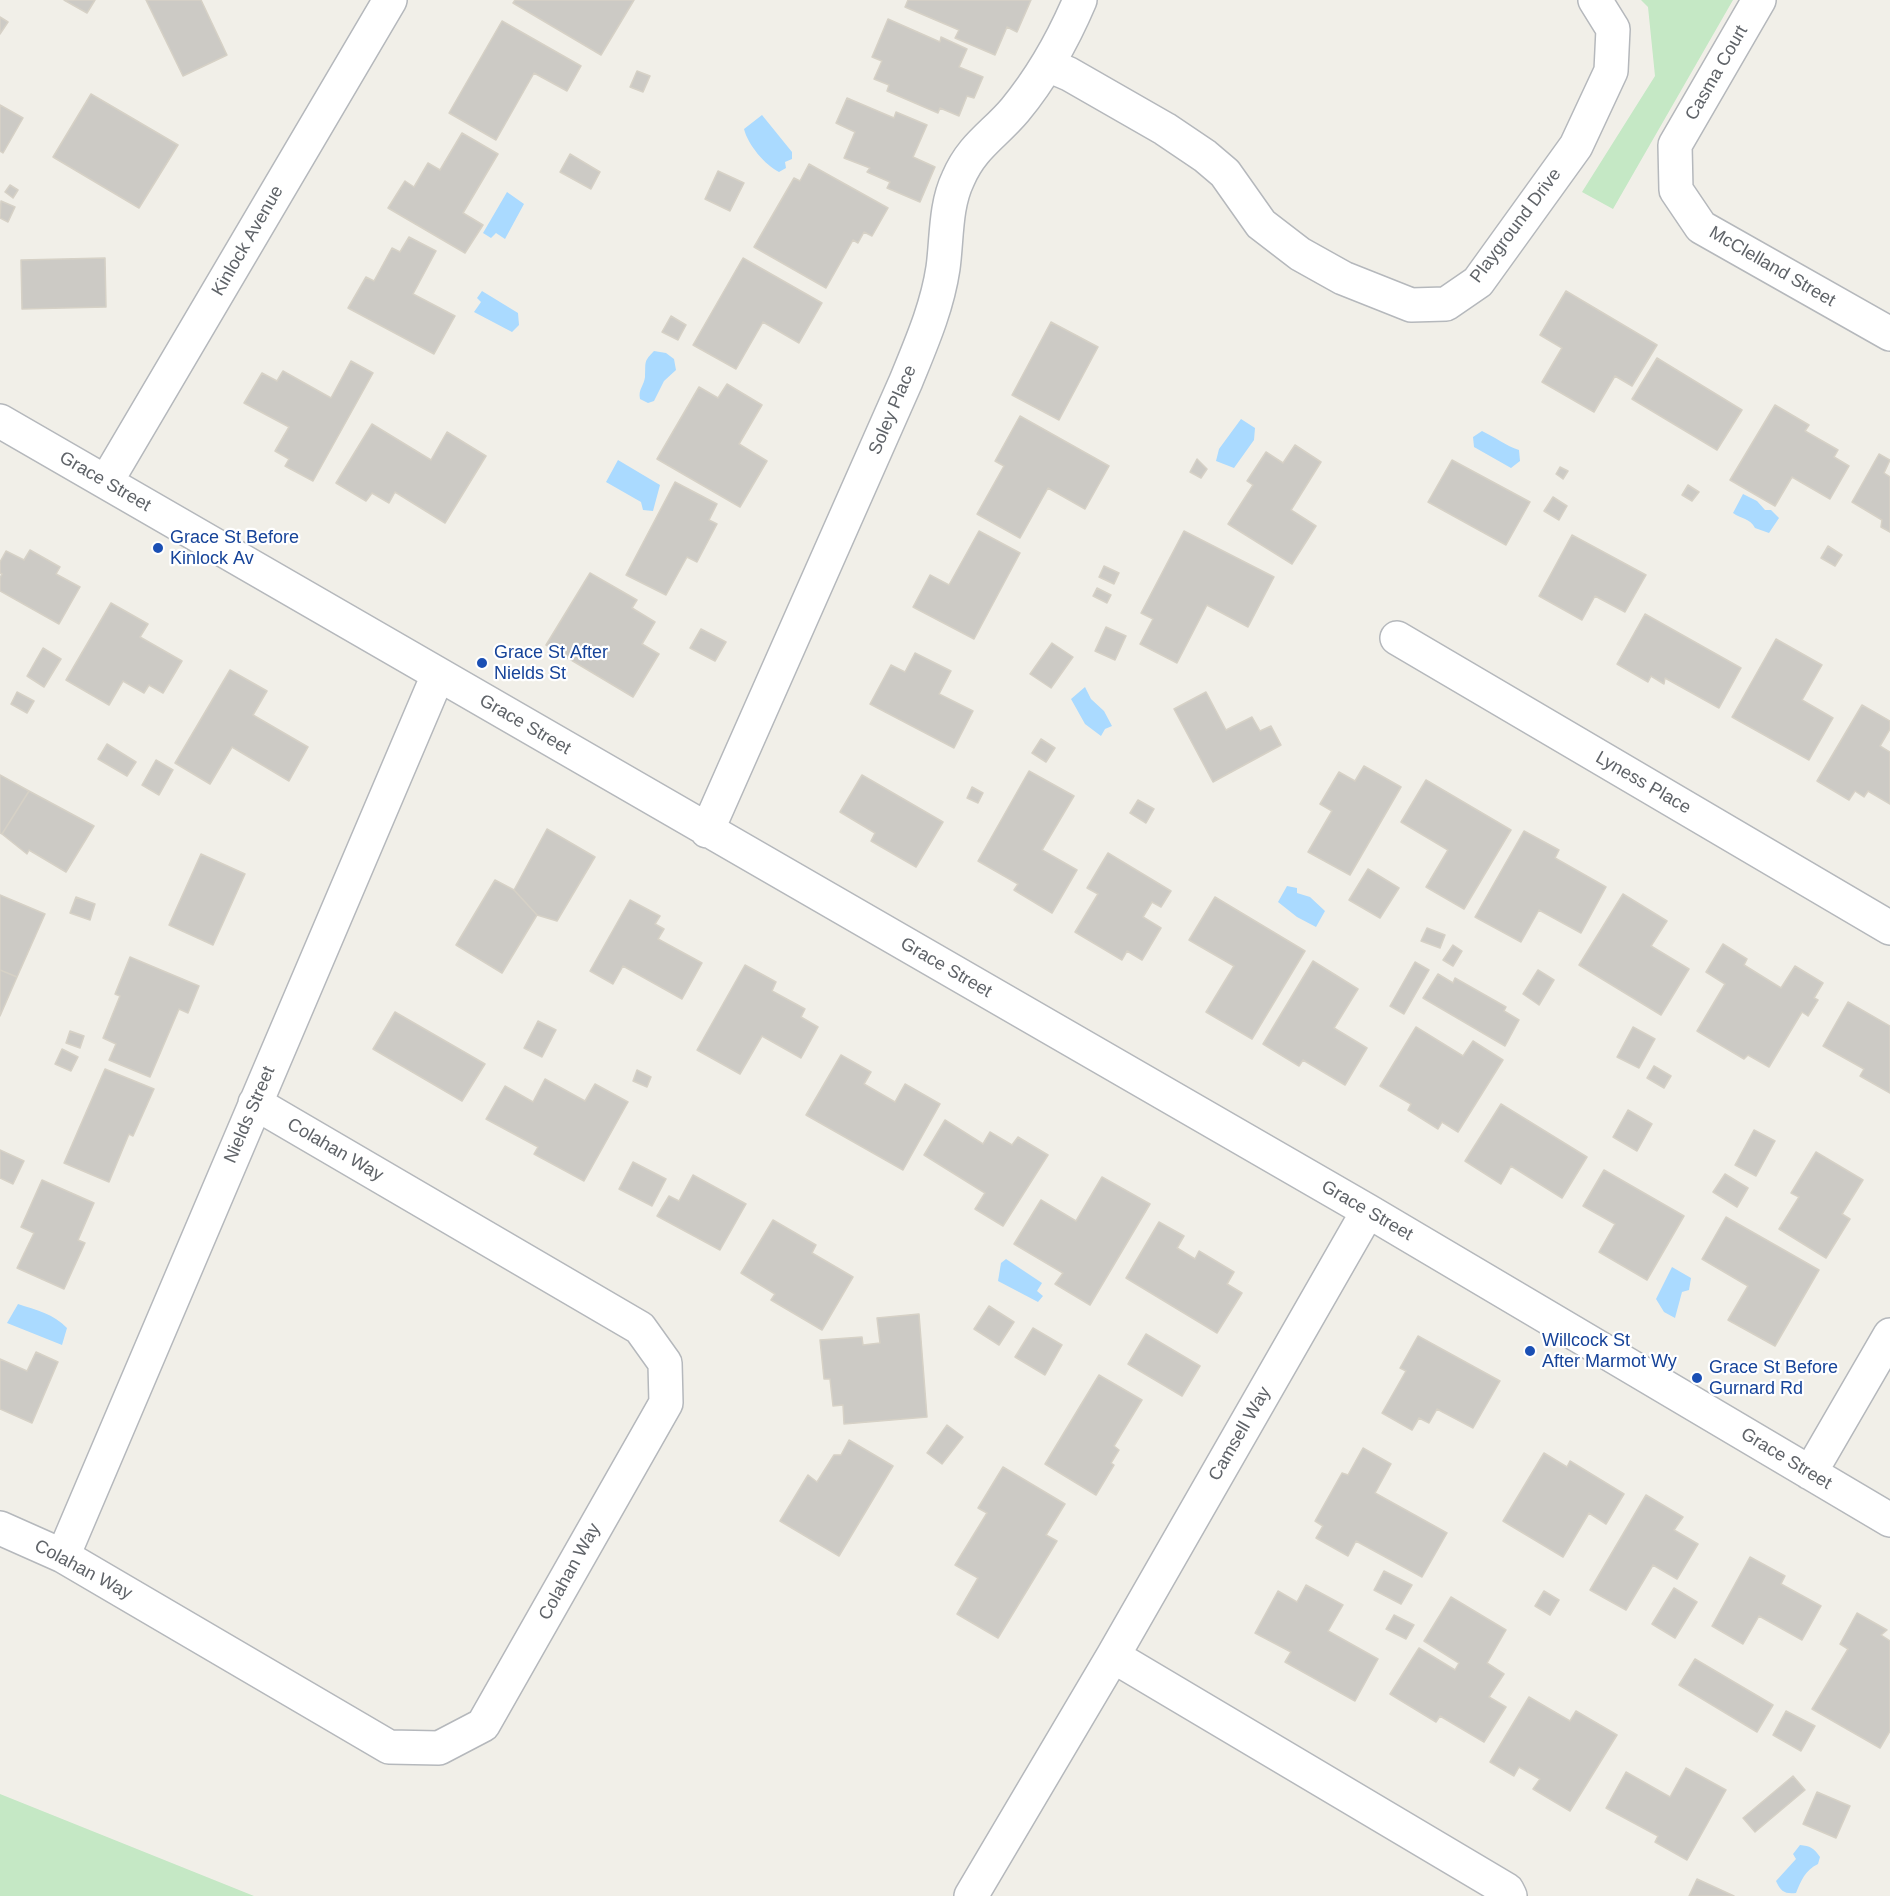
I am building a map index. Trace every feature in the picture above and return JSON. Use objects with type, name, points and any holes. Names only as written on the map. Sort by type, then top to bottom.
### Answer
[{"type":"street","name":"Kinlock Avenue","points":[[106,482],[390,0]]},
{"type":"street","name":"Soley Place","points":[[707,831],[906,381],[931,319],[943,269],[947,222],[957,181],[971,153],[1016,109],[1048,65],[1080,0]]},
{"type":"street","name":"Playground Drive","points":[[1048,65],[1069,74],[1165,129],[1205,156],[1225,173],[1261,224],[1299,254],[1342,278],[1411,305],[1446,304],[1478,282],[1576,146],[1611,71],[1612,29],[1595,0]]},
{"type":"street","name":"Casma Court","points":[[1675,145],[1759,0]]},
{"type":"street","name":"McClelland Street","points":[[1675,145],[1676,190],[1701,227],[1890,334]]},
{"type":"street","name":"Grace Street","points":[[0,421],[1368,1211],[1890,1520]]},
{"type":"street","name":"Lyness Place","points":[[1397,638],[1890,928]]},
{"type":"street","name":"Nields Street","points":[[63,1556],[438,675]]},
{"type":"street","name":"Colahan Way","points":[[0,1528],[63,1556],[389,1747],[439,1748],[483,1725],[666,1403],[665,1363],[640,1328],[255,1102]]},
{"type":"street","name":"Camsell Way","points":[[970,1896],[1113,1656],[1368,1211]]},
{"type":"street","points":[[1810,1473],[1890,1335]]},
{"type":"street","points":[[1113,1656],[1507,1890],[1510,1896]]},
{"type":"green space","points":[[1641,0],[1733,0],[1613,209],[1582,192],[1655,76],[1648,7]]},
{"type":"green space","points":[[0,1794],[254,1896],[0,1896]]},
{"type":"water","points":[[762,115],[792,152],[792,159],[785,162],[786,168],[779,172],[768,165],[758,154],[744,129]]},
{"type":"water","points":[[507,192],[524,204],[505,239],[496,233],[491,238],[483,233]]},
{"type":"water","points":[[482,291],[518,313],[519,325],[512,332],[474,312],[481,302],[477,298]]},
{"type":"water","points":[[654,351],[666,353],[674,359],[676,370],[664,381],[654,401],[648,403],[640,399],[640,393],[646,362]]},
{"type":"water","points":[[1241,419],[1255,428],[1254,440],[1234,468],[1216,461],[1219,449]]},
{"type":"water","points":[[1482,431],[1519,450],[1520,461],[1511,468],[1474,447],[1473,437]]},
{"type":"water","points":[[618,460],[660,485],[653,511],[643,510],[641,502],[606,482]]},
{"type":"water","points":[[1743,494],[1757,501],[1765,510],[1771,510],[1779,518],[1769,533],[1755,528],[1748,520],[1733,513]]},
{"type":"water","points":[[1085,687],[1091,699],[1104,711],[1112,726],[1105,729],[1101,736],[1085,724],[1071,699]]},
{"type":"water","points":[[1287,886],[1297,888],[1297,893],[1310,897],[1325,911],[1316,927],[1297,917],[1278,902]]},
{"type":"water","points":[[1006,1259],[1042,1283],[1037,1291],[1043,1296],[1038,1302],[998,1281],[1001,1263]]},
{"type":"water","points":[[1672,1267],[1691,1278],[1689,1290],[1682,1292],[1675,1318],[1664,1312],[1656,1299]]},
{"type":"water","points":[[18,1304],[44,1313],[62,1323],[67,1328],[62,1345],[7,1323]]},
{"type":"water","points":[[1800,1845],[1816,1851],[1820,1857],[1818,1864],[1807,1873],[1796,1893],[1786,1893],[1776,1881],[1796,1859],[1793,1854]]},
{"type":"building","points":[[64,0],[95,0],[87,13]]},
{"type":"building","points":[[146,0],[201,0],[227,55],[183,76]]},
{"type":"building","points":[[515,0],[634,0],[601,55],[513,3]]},
{"type":"building","points":[[908,0],[1031,0],[1017,32],[1007,27],[995,55],[955,38],[959,30],[905,7]]},
{"type":"building","points":[[0,17],[8,22],[0,34]]},
{"type":"building","points":[[888,19],[940,42],[941,37],[967,49],[959,67],[983,77],[974,98],[967,96],[959,116],[940,108],[938,113],[887,91],[889,85],[874,79],[882,61],[872,57]]},
{"type":"building","points":[[502,21],[581,66],[567,91],[534,73],[496,140],[449,113]]},
{"type":"building","points":[[637,71],[650,76],[643,92],[630,87]]},
{"type":"building","points":[[91,94],[178,145],[139,208],[53,157]]},
{"type":"building","points":[[847,98],[894,118],[896,112],[927,125],[913,157],[935,167],[920,202],[887,188],[890,182],[867,172],[870,168],[844,158],[855,132],[836,123]]},
{"type":"building","points":[[0,105],[23,118],[3,153],[0,151]]},
{"type":"building","points":[[462,133],[498,154],[463,213],[483,225],[465,253],[388,208],[405,181],[414,187],[428,163],[440,170]]},
{"type":"building","points":[[570,154],[600,172],[591,189],[560,172]]},
{"type":"building","points":[[809,164],[888,208],[872,236],[864,232],[858,243],[853,240],[826,288],[754,247],[794,178],[800,181]]},
{"type":"building","points":[[718,171],[744,183],[730,211],[705,199]]},
{"type":"building","points":[[10,185],[18,190],[13,198],[5,192]]},
{"type":"building","points":[[1,201],[15,207],[8,222],[0,218]]},
{"type":"building","points":[[409,237],[436,251],[413,294],[455,316],[434,354],[348,308],[366,277],[374,281],[392,248],[400,252]]},
{"type":"building","points":[[105,258],[106,307],[22,309],[21,260]]},
{"type":"building","points":[[743,258],[822,303],[799,343],[763,322],[736,369],[693,345]]},
{"type":"building","points":[[1566,291],[1657,345],[1632,386],[1615,376],[1594,412],[1542,382],[1562,348],[1540,335]]},
{"type":"building","points":[[671,316],[686,325],[678,340],[662,332]]},
{"type":"building","points":[[1051,322],[1098,347],[1059,420],[1012,395]]},
{"type":"building","points":[[1657,358],[1742,410],[1717,450],[1632,399]]},
{"type":"building","points":[[351,361],[373,373],[313,481],[285,466],[289,459],[275,451],[289,427],[244,403],[262,373],[277,381],[283,371],[331,398]]},
{"type":"building","points":[[727,384],[762,405],[739,444],[767,461],[740,507],[657,459],[699,387],[718,398]]},
{"type":"building","points":[[1775,405],[1809,425],[1805,431],[1838,450],[1834,457],[1849,466],[1830,499],[1792,477],[1775,506],[1730,480]]},
{"type":"building","points":[[1020,416],[1109,466],[1085,509],[1048,488],[1020,538],[977,514],[1004,466],[995,461]]},
{"type":"building","points":[[372,424],[431,460],[447,432],[486,456],[445,523],[395,492],[389,503],[372,493],[366,501],[336,483]]},
{"type":"building","points":[[1295,445],[1321,462],[1291,510],[1316,526],[1292,564],[1228,524],[1253,485],[1247,481],[1266,452],[1283,463]]},
{"type":"building","points":[[1879,454],[1890,460],[1884,473],[1890,477],[1890,532],[1881,527],[1882,520],[1852,502]]},
{"type":"building","points":[[1197,459],[1207,469],[1201,478],[1190,472]]},
{"type":"building","points":[[1452,460],[1530,502],[1506,545],[1428,502]]},
{"type":"building","points":[[1560,467],[1568,471],[1563,479],[1556,474]]},
{"type":"building","points":[[675,482],[717,504],[709,520],[717,524],[697,562],[687,557],[666,595],[626,575]]},
{"type":"building","points":[[1688,485],[1699,492],[1692,501],[1682,495]]},
{"type":"building","points":[[1553,497],[1567,506],[1559,520],[1544,511]]},
{"type":"building","points":[[979,531],[1020,553],[974,639],[913,607],[930,575],[949,585]]},
{"type":"building","points":[[1184,531],[1274,577],[1248,627],[1207,605],[1177,663],[1140,644],[1153,619],[1141,613]]},
{"type":"building","points":[[1572,535],[1646,575],[1625,612],[1595,596],[1582,620],[1539,596]]},
{"type":"building","points":[[1828,546],[1842,555],[1835,566],[1821,558]]},
{"type":"building","points":[[30,550],[60,567],[56,574],[80,587],[59,624],[0,591],[2,574],[0,573],[0,562],[6,551],[24,560]]},
{"type":"building","points":[[1104,566],[1119,573],[1114,584],[1099,577]]},
{"type":"building","points":[[590,573],[637,600],[632,608],[655,622],[642,644],[659,654],[633,697],[546,645]]},
{"type":"building","points":[[1097,588],[1111,595],[1107,603],[1093,596]]},
{"type":"building","points":[[111,603],[148,624],[140,637],[182,661],[163,693],[149,685],[144,693],[123,681],[109,705],[66,680]]},
{"type":"building","points":[[1645,614],[1741,668],[1719,708],[1665,678],[1664,684],[1651,676],[1648,682],[1617,664]]},
{"type":"building","points":[[1106,627],[1126,636],[1115,660],[1095,651]]},
{"type":"building","points":[[701,629],[726,642],[715,661],[690,648]]},
{"type":"building","points":[[1776,639],[1822,665],[1802,700],[1833,718],[1809,760],[1732,717]]},
{"type":"building","points":[[1052,643],[1073,657],[1051,688],[1030,674]]},
{"type":"building","points":[[43,648],[61,659],[44,687],[27,676]]},
{"type":"building","points":[[915,653],[951,671],[939,694],[973,711],[954,748],[870,704],[891,665],[905,672]]},
{"type":"building","points":[[230,670],[267,691],[253,715],[308,747],[289,781],[232,747],[210,784],[175,763]]},
{"type":"building","points":[[17,692],[34,701],[27,713],[11,704]]},
{"type":"building","points":[[1206,692],[1226,730],[1252,717],[1260,731],[1271,726],[1281,745],[1213,782],[1174,709]]},
{"type":"building","points":[[1862,705],[1890,721],[1890,729],[1880,746],[1890,752],[1890,804],[1868,791],[1864,797],[1855,791],[1849,800],[1817,781]]},
{"type":"building","points":[[1041,739],[1055,748],[1046,762],[1032,753]]},
{"type":"building","points":[[107,744],[136,762],[127,776],[98,759]]},
{"type":"building","points":[[156,760],[173,770],[159,795],[142,785]]},
{"type":"building","points":[[1364,766],[1401,787],[1350,875],[1308,852],[1332,811],[1320,804],[1339,772],[1355,781]]},
{"type":"building","points":[[1029,771],[1074,796],[1042,850],[1077,870],[1052,913],[1014,890],[1018,884],[978,861]]},
{"type":"building","points":[[0,775],[29,791],[2,834],[0,833]]},
{"type":"building","points":[[862,775],[943,822],[916,867],[871,841],[875,833],[840,812]]},
{"type":"building","points":[[1426,780],[1511,830],[1464,909],[1426,887],[1448,850],[1401,822]]},
{"type":"building","points":[[972,787],[983,793],[978,803],[967,798]]},
{"type":"building","points":[[29,791],[94,826],[66,872],[29,850],[27,854],[2,834]]},
{"type":"building","points":[[1138,800],[1154,809],[1146,823],[1130,813]]},
{"type":"building","points":[[547,829],[595,857],[557,921],[537,915],[514,890]]},
{"type":"building","points":[[1524,831],[1559,850],[1555,858],[1606,887],[1581,933],[1539,910],[1521,942],[1475,917]]},
{"type":"building","points":[[1108,853],[1171,891],[1161,907],[1152,902],[1143,917],[1161,928],[1142,960],[1127,951],[1122,960],[1075,932],[1098,894],[1087,888]]},
{"type":"building","points":[[201,854],[245,874],[213,945],[169,925]]},
{"type":"building","points":[[1368,869],[1399,888],[1380,918],[1349,900]]},
{"type":"building","points":[[495,880],[514,890],[537,915],[502,973],[456,945]]},
{"type":"building","points":[[1623,894],[1667,921],[1651,946],[1689,969],[1661,1015],[1579,965]]},
{"type":"building","points":[[0,895],[45,914],[17,977],[0,970]]},
{"type":"building","points":[[76,897],[95,904],[90,920],[70,913]]},
{"type":"building","points":[[1215,897],[1305,951],[1252,1039],[1206,1012],[1234,966],[1189,940]]},
{"type":"building","points":[[630,900],[660,916],[655,924],[664,929],[658,939],[702,963],[682,999],[623,966],[613,984],[590,971]]},
{"type":"building","points":[[1427,928],[1445,935],[1440,948],[1421,941]]},
{"type":"building","points":[[1723,944],[1747,959],[1744,965],[1781,988],[1795,966],[1823,983],[1814,998],[1818,1000],[1808,1016],[1802,1012],[1769,1067],[1748,1055],[1744,1059],[1697,1031],[1725,984],[1706,972]]},
{"type":"building","points":[[1453,945],[1462,951],[1453,966],[1443,960]]},
{"type":"building","points":[[130,957],[199,986],[188,1013],[179,1009],[150,1077],[109,1060],[116,1044],[103,1038],[120,996],[115,994]]},
{"type":"building","points":[[1313,961],[1358,989],[1334,1028],[1367,1048],[1345,1085],[1303,1060],[1299,1066],[1263,1044]]},
{"type":"building","points":[[1415,962],[1429,970],[1404,1014],[1390,1006]]},
{"type":"building","points":[[745,965],[776,982],[772,991],[805,1009],[801,1017],[818,1027],[801,1058],[762,1036],[740,1074],[697,1050]]},
{"type":"building","points":[[0,970],[17,977],[0,1016]]},
{"type":"building","points":[[1538,970],[1554,980],[1539,1005],[1523,994]]},
{"type":"building","points":[[1438,974],[1453,983],[1455,978],[1506,1007],[1504,1011],[1519,1020],[1505,1046],[1423,998]]},
{"type":"building","points":[[1848,1002],[1890,1026],[1890,1093],[1860,1076],[1864,1069],[1823,1046]]},
{"type":"building","points":[[395,1012],[485,1064],[462,1101],[373,1049]]},
{"type":"building","points":[[538,1021],[556,1030],[542,1057],[524,1048]]},
{"type":"building","points":[[1416,1027],[1463,1056],[1473,1041],[1503,1060],[1458,1132],[1442,1122],[1438,1129],[1408,1110],[1411,1104],[1380,1086]]},
{"type":"building","points":[[1633,1027],[1655,1039],[1639,1068],[1617,1057]]},
{"type":"building","points":[[70,1031],[84,1036],[80,1048],[66,1043]]},
{"type":"building","points":[[62,1049],[78,1057],[71,1071],[55,1064]]},
{"type":"building","points":[[841,1055],[871,1072],[864,1084],[895,1102],[905,1084],[940,1104],[903,1170],[806,1115]]},
{"type":"building","points":[[1654,1066],[1671,1076],[1664,1088],[1647,1078]]},
{"type":"building","points":[[105,1069],[154,1089],[133,1136],[129,1134],[109,1182],[64,1163]]},
{"type":"building","points":[[637,1070],[651,1077],[647,1087],[633,1081]]},
{"type":"building","points":[[545,1079],[585,1101],[595,1084],[628,1102],[584,1181],[534,1154],[538,1147],[486,1119],[505,1086],[533,1102]]},
{"type":"building","points":[[1501,1104],[1587,1157],[1562,1198],[1511,1166],[1501,1184],[1465,1161]]},
{"type":"building","points":[[1628,1110],[1652,1124],[1637,1151],[1613,1137]]},
{"type":"building","points":[[945,1120],[983,1144],[990,1132],[1012,1145],[1018,1137],[1048,1155],[1003,1226],[975,1209],[985,1193],[924,1155]]},
{"type":"building","points":[[1754,1130],[1775,1141],[1756,1176],[1735,1165]]},
{"type":"building","points":[[0,1150],[24,1161],[13,1184],[0,1178]]},
{"type":"building","points":[[1816,1152],[1863,1180],[1842,1214],[1850,1219],[1826,1258],[1779,1229],[1799,1197],[1791,1193]]},
{"type":"building","points":[[633,1162],[666,1179],[652,1206],[619,1189]]},
{"type":"building","points":[[1604,1170],[1684,1216],[1647,1280],[1599,1252],[1615,1224],[1583,1206]]},
{"type":"building","points":[[1725,1174],[1748,1188],[1737,1207],[1713,1192]]},
{"type":"building","points":[[693,1175],[746,1204],[720,1250],[657,1216],[669,1196],[679,1201]]},
{"type":"building","points":[[1102,1177],[1150,1204],[1090,1305],[1055,1284],[1063,1273],[1014,1244],[1041,1200],[1076,1221]]},
{"type":"building","points":[[42,1180],[94,1203],[78,1240],[85,1243],[64,1289],[17,1268],[34,1233],[21,1227]]},
{"type":"building","points":[[1726,1217],[1819,1270],[1775,1346],[1728,1320],[1748,1286],[1702,1259]]},
{"type":"building","points":[[773,1220],[816,1245],[812,1253],[853,1277],[822,1330],[771,1300],[775,1294],[741,1273]]},
{"type":"building","points":[[1159,1222],[1184,1236],[1177,1248],[1195,1259],[1199,1251],[1234,1272],[1227,1284],[1242,1293],[1217,1333],[1126,1278]]},
{"type":"building","points":[[989,1306],[1014,1322],[999,1345],[974,1329]]},
{"type":"building","points":[[919,1314],[927,1417],[844,1424],[843,1405],[833,1406],[830,1379],[824,1379],[820,1340],[862,1337],[863,1345],[880,1343],[877,1318]]},
{"type":"building","points":[[1033,1328],[1062,1345],[1045,1375],[1015,1357]]},
{"type":"building","points":[[1146,1334],[1200,1366],[1182,1396],[1128,1364]]},
{"type":"building","points":[[1418,1336],[1500,1381],[1473,1428],[1437,1409],[1429,1423],[1419,1418],[1412,1430],[1382,1413],[1406,1371],[1400,1368]]},
{"type":"building","points":[[36,1352],[58,1362],[32,1423],[0,1409],[0,1359],[27,1371]]},
{"type":"building","points":[[1099,1375],[1142,1400],[1114,1446],[1119,1450],[1111,1463],[1114,1465],[1096,1495],[1045,1464]]},
{"type":"building","points":[[947,1425],[963,1437],[942,1464],[927,1453]]},
{"type":"building","points":[[849,1440],[893,1466],[839,1556],[780,1521],[808,1475],[817,1482],[834,1455],[841,1455]]},
{"type":"building","points":[[1363,1448],[1391,1464],[1375,1493],[1447,1533],[1422,1577],[1356,1541],[1348,1556],[1316,1538],[1323,1526],[1315,1521],[1342,1473],[1348,1475]]},
{"type":"building","points":[[1544,1453],[1567,1467],[1570,1461],[1624,1494],[1606,1524],[1589,1513],[1563,1557],[1503,1521]]},
{"type":"building","points":[[1003,1467],[1065,1504],[1046,1535],[1057,1541],[998,1638],[957,1614],[978,1578],[955,1565],[987,1513],[978,1508]]},
{"type":"building","points":[[1646,1495],[1683,1517],[1674,1530],[1698,1544],[1677,1579],[1653,1565],[1626,1610],[1590,1590]]},
{"type":"building","points":[[1750,1557],[1785,1576],[1781,1584],[1821,1606],[1802,1640],[1759,1616],[1743,1644],[1712,1626]]},
{"type":"building","points":[[1384,1571],[1412,1585],[1401,1604],[1374,1590]]},
{"type":"building","points":[[1306,1585],[1343,1605],[1328,1631],[1378,1659],[1355,1701],[1285,1662],[1291,1652],[1255,1633],[1278,1591],[1297,1602]]},
{"type":"building","points":[[1674,1588],[1697,1602],[1675,1638],[1652,1624]]},
{"type":"building","points":[[1544,1591],[1559,1600],[1550,1615],[1535,1606]]},
{"type":"building","points":[[1451,1597],[1506,1630],[1487,1663],[1504,1674],[1489,1697],[1506,1707],[1484,1742],[1440,1716],[1436,1722],[1390,1694],[1419,1648],[1455,1670],[1459,1663],[1424,1641]]},
{"type":"building","points":[[1857,1613],[1887,1630],[1881,1635],[1890,1641],[1890,1731],[1880,1748],[1812,1709],[1848,1649],[1840,1644]]},
{"type":"building","points":[[1394,1615],[1414,1625],[1406,1639],[1386,1629]]},
{"type":"building","points":[[1695,1659],[1773,1705],[1757,1732],[1679,1685]]},
{"type":"building","points":[[1529,1697],[1570,1721],[1576,1711],[1617,1735],[1570,1811],[1533,1789],[1540,1779],[1519,1767],[1514,1776],[1490,1762]]},
{"type":"building","points":[[1786,1711],[1815,1726],[1801,1751],[1773,1735]]},
{"type":"building","points":[[1686,1768],[1726,1790],[1687,1860],[1655,1842],[1658,1836],[1606,1808],[1626,1772],[1670,1797]]},
{"type":"building","points":[[1793,1776],[1805,1790],[1755,1832],[1743,1818]]},
{"type":"building","points":[[1817,1792],[1850,1806],[1836,1838],[1803,1824]]},
{"type":"building","points":[[1697,1879],[1734,1896],[1689,1896]]},
{"type":"place","name":"Grace St Before Kinlock Av","points":[[158,548]]},
{"type":"place","name":"Grace St After Nields St","points":[[482,663]]},
{"type":"place","name":"Willcock St After Marmot Wy","points":[[1530,1351]]},
{"type":"place","name":"Grace St Before Gurnard Rd","points":[[1697,1378]]}]
